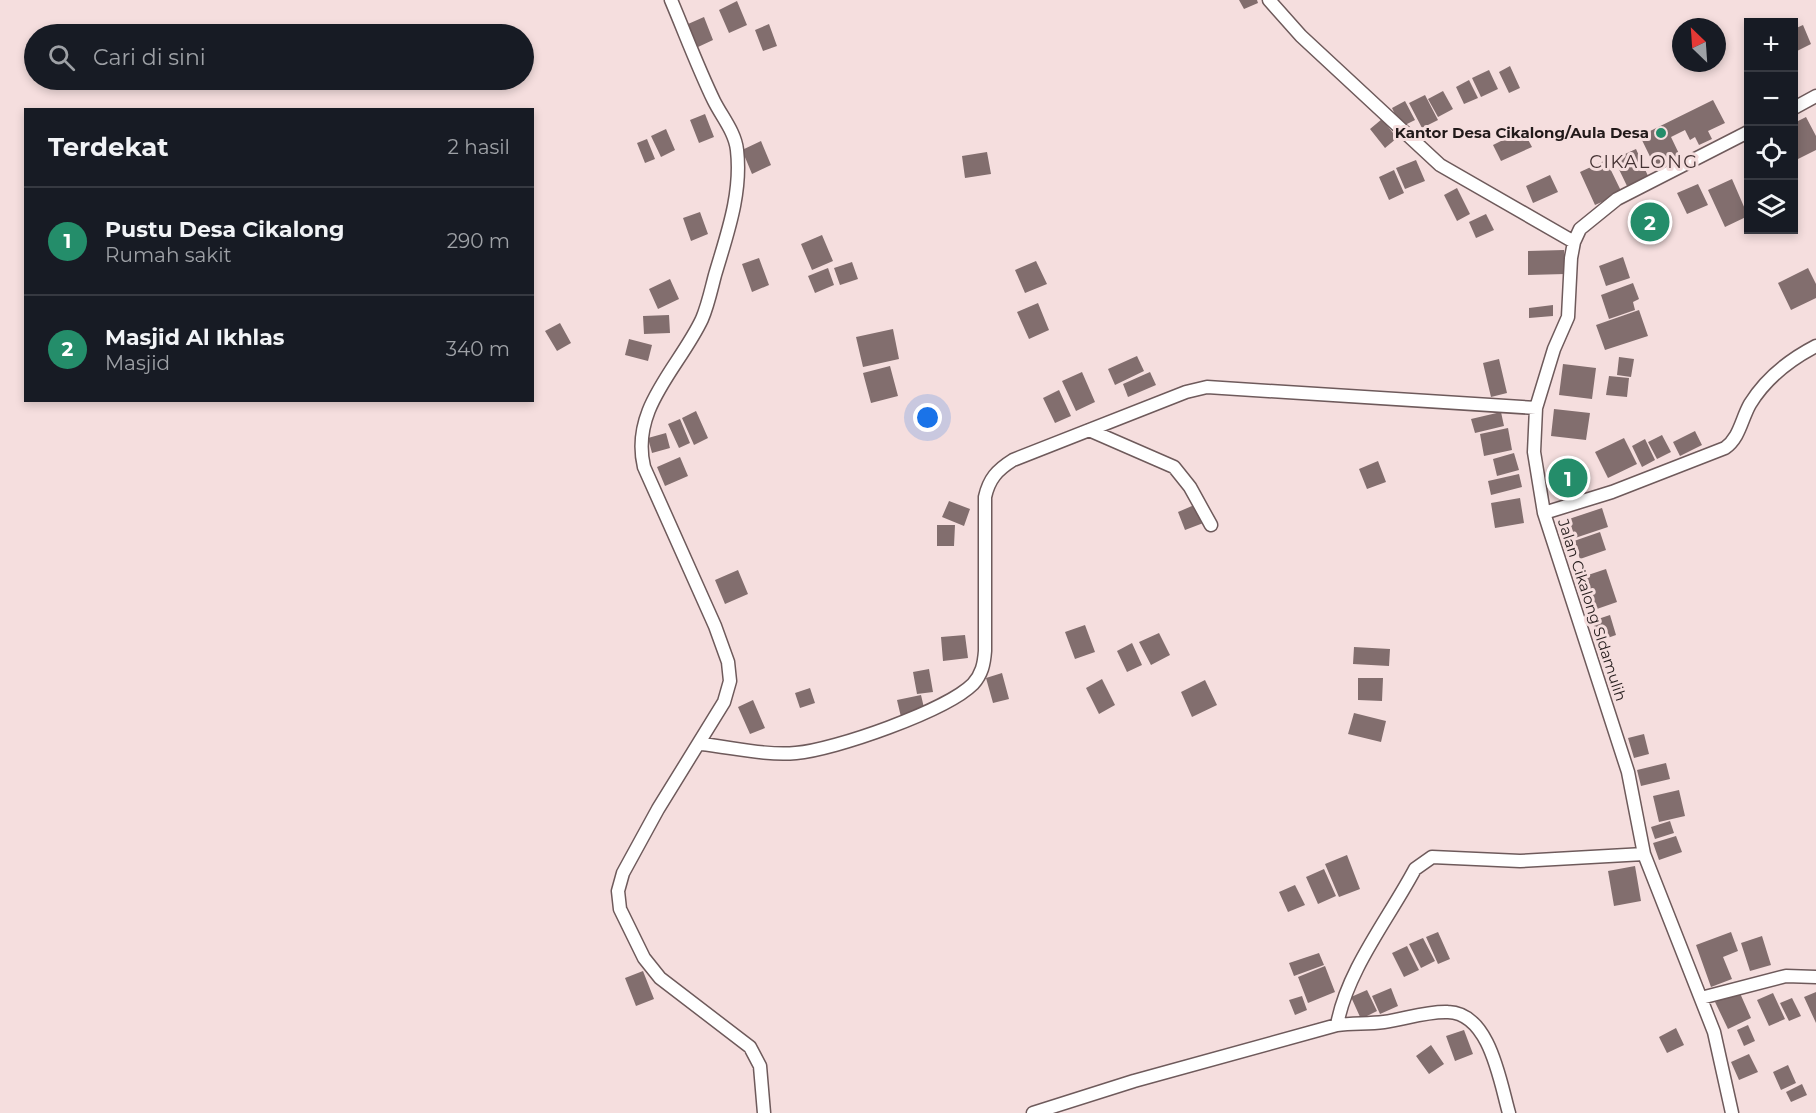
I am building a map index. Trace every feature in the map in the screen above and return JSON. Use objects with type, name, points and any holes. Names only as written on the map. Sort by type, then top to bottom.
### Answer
[{"type":"street","points":[[671,0],[714,100],[734,138],[737,150],[735,206],[708,302],[694,333],[667,372],[646,416],[642,440],[644,467],[715,626],[728,662],[730,681],[724,702],[701,744],[658,809],[623,873],[618,891],[620,909],[644,958],[660,978],[753,1052],[760,1066],[764,1113]]},
{"type":"street","points":[[1269,0],[1301,36],[1440,165],[1574,242],[1580,230],[1617,200],[1744,135]]},
{"type":"street","points":[[1798,106],[1816,96]]},
{"type":"street","name":"Jalan Cikalong SIdamulih","points":[[1574,242],[1569,317],[1554,349],[1536,408],[1535,463],[1544,513],[1624,759],[1644,854],[1719,1050],[1732,1113]]},
{"type":"street","points":[[1544,513],[1612,492],[1725,448],[1734,441],[1750,405],[1762,387],[1778,370],[1816,346]]},
{"type":"street","points":[[701,744],[794,754],[821,750],[934,710],[956,698],[974,684],[983,669],[985,498],[988,483],[999,469],[1013,460],[1186,392],[1207,387],[1536,408]]},
{"type":"street","points":[[1089,430],[1174,467],[1191,488],[1211,525]]},
{"type":"street","points":[[1337,1024],[1341,1003],[1351,981],[1415,869],[1432,857],[1520,861],[1644,854]]},
{"type":"street","points":[[1701,998],[1786,976],[1816,977]]},
{"type":"street","points":[[1034,1113],[1134,1081],[1337,1024],[1383,1022],[1441,1012],[1459,1014],[1471,1020],[1490,1048],[1509,1113]]},
{"type":"building","points":[[1239,0],[1257,0],[1258,3],[1244,9]]},
{"type":"building","points":[[737,1],[747,25],[729,33],[719,10]]},
{"type":"building","points":[[704,17],[713,40],[698,47],[688,24]]},
{"type":"building","points":[[769,24],[777,46],[763,51],[755,30]]},
{"type":"building","points":[[1803,25],[1811,44],[1798,50],[1798,27]]},
{"type":"building","points":[[1510,66],[1520,88],[1509,93],[1499,72]]},
{"type":"building","points":[[1489,70],[1498,89],[1481,97],[1472,78]]},
{"type":"building","points":[[1469,80],[1478,98],[1464,104],[1456,87]]},
{"type":"building","points":[[1443,91],[1453,109],[1438,117],[1428,99]]},
{"type":"building","points":[[1425,95],[1438,120],[1422,128],[1409,103]]},
{"type":"building","name":"Kantor Desa Cikalong/Aula Desa","points":[[1713,100],[1725,123],[1708,131],[1712,139],[1699,145],[1695,137],[1690,140],[1685,130],[1671,137],[1682,160],[1657,171],[1640,136]]},
{"type":"building","points":[[1405,101],[1415,120],[1401,127],[1392,108]]},
{"type":"building","points":[[705,114],[714,137],[699,143],[690,120]]},
{"type":"building","points":[[1806,117],[1816,136],[1816,150],[1798,159],[1798,126],[1798,121]]},
{"type":"building","points":[[1382,119],[1397,138],[1385,148],[1370,129]]},
{"type":"building","points":[[666,129],[675,150],[661,157],[651,136]]},
{"type":"building","points":[[1523,130],[1532,147],[1501,161],[1493,145]]},
{"type":"building","points":[[647,139],[655,159],[645,163],[637,143]]},
{"type":"building","points":[[761,141],[771,165],[752,174],[742,150]]},
{"type":"building","points":[[1636,149],[1648,176],[1627,186],[1614,159]]},
{"type":"building","points":[[987,152],[991,174],[965,178],[962,156]]},
{"type":"building","points":[[1416,160],[1425,181],[1405,189],[1396,168]]},
{"type":"building","points":[[1606,160],[1622,193],[1595,205],[1580,172]]},
{"type":"building","points":[[1394,170],[1404,193],[1389,200],[1379,177]]},
{"type":"building","points":[[1550,175],[1558,192],[1533,203],[1526,186]]},
{"type":"building","points":[[1732,179],[1744,207],[1744,218],[1725,227],[1708,190]]},
{"type":"building","points":[[1698,184],[1708,205],[1687,214],[1677,193]]},
{"type":"building","points":[[1457,188],[1470,214],[1457,221],[1444,195]]},
{"type":"building","points":[[1657,204],[1669,228],[1643,240],[1632,216]]},
{"type":"building","points":[[700,212],[708,234],[691,241],[683,218]]},
{"type":"building","points":[[1486,214],[1494,230],[1476,238],[1469,222]]},
{"type":"building","points":[[822,235],[833,261],[812,270],[801,244]]},
{"type":"building","points":[[1564,250],[1565,274],[1528,275],[1528,251]]},
{"type":"building","points":[[1623,257],[1630,278],[1606,286],[1599,266]]},
{"type":"building","points":[[759,258],[769,285],[752,292],[742,264]]},
{"type":"building","points":[[1036,261],[1047,284],[1025,293],[1015,270]]},
{"type":"building","points":[[852,262],[858,279],[840,285],[834,268]]},
{"type":"building","points":[[828,268],[834,285],[815,293],[808,276]]},
{"type":"building","points":[[1808,268],[1816,284],[1816,298],[1791,310],[1778,283]]},
{"type":"building","points":[[670,279],[679,299],[658,309],[649,289]]},
{"type":"building","points":[[1633,283],[1639,299],[1633,302],[1635,310],[1609,319],[1601,295]]},
{"type":"building","points":[[1038,303],[1049,330],[1029,339],[1017,312]]},
{"type":"building","points":[[1553,305],[1553,316],[1529,318],[1529,308]]},
{"type":"building","points":[[1639,310],[1648,336],[1605,350],[1596,325]]},
{"type":"building","points":[[669,315],[670,333],[644,334],[643,316]]},
{"type":"building","points":[[560,323],[571,343],[557,351],[545,331]]},
{"type":"building","points":[[893,329],[899,359],[863,367],[856,337]]},
{"type":"building","points":[[629,339],[652,345],[648,361],[625,355]]},
{"type":"building","points":[[1137,356],[1144,371],[1115,385],[1108,369]]},
{"type":"building","points":[[1619,357],[1634,359],[1631,377],[1617,375]]},
{"type":"building","points":[[1499,359],[1507,393],[1491,397],[1483,363]]},
{"type":"building","points":[[1563,364],[1596,368],[1592,399],[1559,395]]},
{"type":"building","points":[[890,366],[898,396],[871,403],[863,373]]},
{"type":"building","points":[[1082,372],[1095,402],[1076,411],[1062,381]]},
{"type":"building","points":[[1150,372],[1156,385],[1128,397],[1123,384]]},
{"type":"building","points":[[1609,376],[1629,378],[1627,397],[1606,395]]},
{"type":"building","points":[[1059,390],[1071,416],[1055,423],[1043,398]]},
{"type":"building","points":[[1554,409],[1590,413],[1586,440],[1551,436]]},
{"type":"building","points":[[696,411],[708,438],[694,445],[682,418]]},
{"type":"building","points":[[1501,412],[1504,426],[1475,433],[1471,419]]},
{"type":"building","points":[[680,419],[690,443],[679,448],[668,424]]},
{"type":"building","points":[[1508,428],[1512,450],[1484,456],[1480,434]]},
{"type":"building","points":[[1695,431],[1702,445],[1680,456],[1673,442]]},
{"type":"building","points":[[666,433],[670,448],[652,453],[648,438]]},
{"type":"building","points":[[1662,435],[1671,452],[1657,459],[1648,442]]},
{"type":"building","points":[[1624,438],[1637,464],[1608,478],[1595,452]]},
{"type":"building","points":[[1645,439],[1655,460],[1642,467],[1632,446]]},
{"type":"building","points":[[1514,453],[1519,470],[1497,476],[1493,459]]},
{"type":"building","points":[[680,457],[688,476],[665,486],[657,467]]},
{"type":"building","points":[[1571,457],[1584,493],[1566,499],[1553,463]]},
{"type":"building","points":[[1378,461],[1386,482],[1367,489],[1359,469]]},
{"type":"building","points":[[1519,474],[1522,487],[1491,495],[1488,481]]},
{"type":"building","points":[[1520,498],[1524,523],[1495,528],[1491,503]]},
{"type":"building","points":[[949,501],[970,509],[964,526],[942,517]]},
{"type":"building","points":[[1199,503],[1206,522],[1185,530],[1178,512]]},
{"type":"building","points":[[1602,508],[1608,527],[1575,538],[1569,519]]},
{"type":"building","points":[[937,525],[955,525],[954,546],[937,546]]},
{"type":"building","points":[[1600,532],[1606,550],[1580,559],[1574,541]]},
{"type":"building","points":[[1606,569],[1617,602],[1594,610],[1582,577]]},
{"type":"building","points":[[738,570],[748,594],[725,604],[715,580]]},
{"type":"building","points":[[1610,615],[1616,635],[1599,641],[1592,621]]},
{"type":"building","points":[[1085,625],[1095,652],[1075,659],[1065,632]]},
{"type":"building","points":[[1159,633],[1170,655],[1151,665],[1139,642]]},
{"type":"building","points":[[965,635],[968,658],[943,661],[941,637]]},
{"type":"building","points":[[1132,643],[1142,665],[1127,672],[1117,651]]},
{"type":"building","points":[[1354,647],[1390,649],[1389,666],[1353,664]]},
{"type":"building","points":[[929,669],[933,692],[917,694],[913,672]]},
{"type":"building","points":[[1002,673],[1009,699],[993,703],[986,678]]},
{"type":"building","points":[[1358,678],[1383,678],[1382,701],[1358,700]]},
{"type":"building","points":[[1102,679],[1115,705],[1099,714],[1086,688]]},
{"type":"building","points":[[1205,680],[1217,705],[1192,717],[1181,692]]},
{"type":"building","points":[[810,688],[815,703],[800,708],[795,693]]},
{"type":"building","points":[[921,695],[925,712],[901,717],[897,700]]},
{"type":"building","points":[[753,700],[765,728],[750,734],[738,707]]},
{"type":"building","points":[[1354,713],[1386,721],[1381,742],[1348,734]]},
{"type":"building","points":[[1644,734],[1649,754],[1634,758],[1628,738]]},
{"type":"building","points":[[1666,763],[1670,779],[1641,786],[1637,770]]},
{"type":"building","points":[[1679,790],[1685,816],[1659,822],[1653,796]]},
{"type":"building","points":[[1670,821],[1674,833],[1655,839],[1651,827]]},
{"type":"building","points":[[1676,836],[1682,852],[1659,860],[1653,843]]},
{"type":"building","points":[[1347,855],[1360,889],[1339,897],[1325,864]]},
{"type":"building","points":[[1635,866],[1641,901],[1614,906],[1608,871]]},
{"type":"building","points":[[1324,869],[1336,896],[1318,904],[1306,877]]},
{"type":"building","points":[[1295,885],[1305,905],[1288,912],[1279,892]]},
{"type":"building","points":[[1438,932],[1450,959],[1438,964],[1426,937]]},
{"type":"building","points":[[1731,932],[1738,951],[1723,957],[1732,979],[1711,987],[1696,945]]},
{"type":"building","points":[[1762,936],[1771,965],[1750,971],[1741,943]]},
{"type":"building","points":[[1423,938],[1435,961],[1421,968],[1409,944]]},
{"type":"building","points":[[1407,946],[1419,970],[1404,977],[1392,953]]},
{"type":"building","points":[[1319,953],[1324,965],[1294,976],[1289,963]]},
{"type":"building","points":[[1325,966],[1335,992],[1308,1003],[1298,977]]},
{"type":"building","points":[[643,971],[654,999],[636,1006],[625,978]]},
{"type":"building","points":[[1391,988],[1398,1006],[1380,1014],[1372,996]]},
{"type":"building","points":[[1367,990],[1377,1011],[1361,1019],[1351,997]]},
{"type":"building","points":[[1739,991],[1751,1018],[1728,1029],[1715,1002]]},
{"type":"building","points":[[1816,992],[1816,1023],[1804,997]]},
{"type":"building","points":[[1773,993],[1785,1019],[1769,1026],[1757,1000]]},
{"type":"building","points":[[1302,996],[1307,1010],[1295,1015],[1289,1000]]},
{"type":"building","points":[[1792,998],[1801,1016],[1789,1021],[1780,1003]]},
{"type":"building","points":[[1748,1025],[1755,1041],[1744,1046],[1737,1030]]},
{"type":"building","points":[[1676,1028],[1684,1045],[1667,1053],[1659,1037]]},
{"type":"building","points":[[1464,1030],[1473,1054],[1455,1061],[1446,1036]]},
{"type":"building","points":[[1431,1045],[1444,1064],[1429,1074],[1416,1056]]},
{"type":"building","points":[[1749,1054],[1758,1072],[1739,1080],[1731,1062]]},
{"type":"building","points":[[1788,1065],[1796,1083],[1781,1090],[1773,1072]]},
{"type":"building","points":[[1802,1084],[1807,1095],[1791,1102],[1786,1092]]},
{"type":"place","name":"Kantor Desa Cikalong/Aula Desa","points":[[1661,133]]},
{"type":"place","name":"Masjid Al Ikhlas","points":[[1650,222]]},
{"type":"place","name":"Pustu Desa Cikalong","points":[[1568,478]]},
{"type":"district","name":"CIKALONG","points":[[1644,162]]}]
